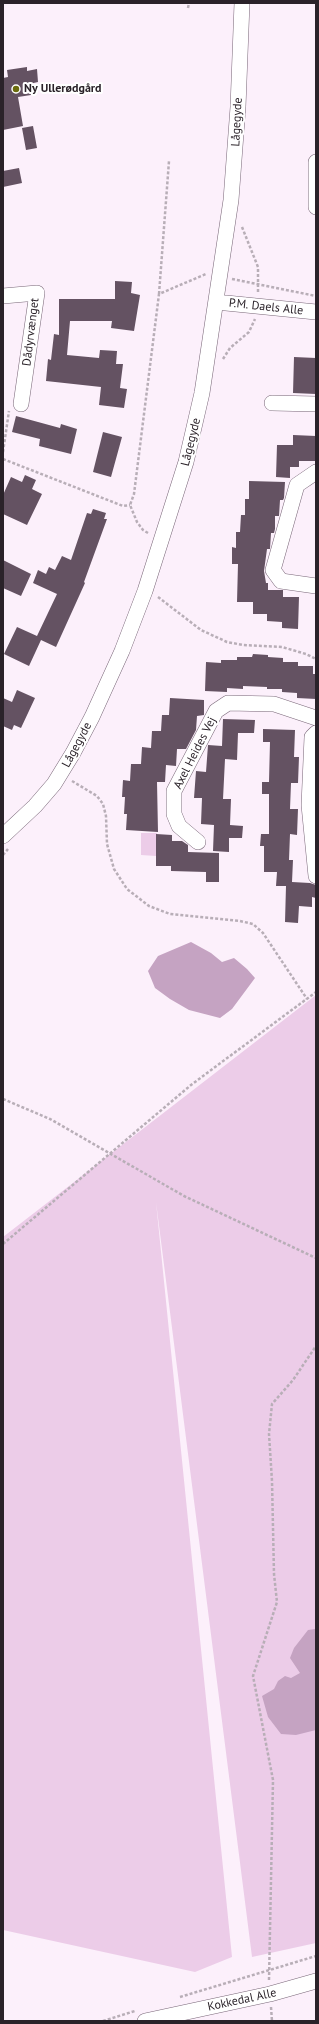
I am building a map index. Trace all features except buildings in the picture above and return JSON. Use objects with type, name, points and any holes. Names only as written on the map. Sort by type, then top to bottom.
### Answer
[{"type":"street","name":"Lågegyde","points":[[3,836],[45,795],[61,774],[83,734],[107,685],[145,591],[174,504],[192,440],[202,393],[233,183],[242,3]]},
{"type":"street","points":[[316,162],[316,207]]},
{"type":"street","name":"Dådyrvænget","points":[[3,296],[37,293],[21,404]]},
{"type":"street","name":"P.M. Daels Alle","points":[[216,302],[316,312]]},
{"type":"street","points":[[272,403],[316,404]]},
{"type":"street","points":[[316,472],[298,485],[273,570],[281,581],[316,586]]},
{"type":"street","name":"Axel Heides Vej","points":[[198,842],[179,826],[174,814],[174,790],[216,711],[228,703],[274,704],[316,718]]},
{"type":"street","points":[[316,733],[312,737],[308,805],[316,876]]},
{"type":"street","name":"Kokkedal Alle","points":[[143,2015],[270,1994],[316,1981]]},
{"type":"path","points":[[188,8],[190,3]]},
{"type":"path","points":[[3,459],[123,506],[130,505],[134,494],[159,294],[169,161]]},
{"type":"path","points":[[159,294],[205,273],[316,296]]},
{"type":"path","points":[[3,452],[9,411],[21,404]]},
{"type":"path","points":[[145,591],[156,596],[201,630],[227,642],[242,645],[282,647],[306,654],[316,659]]},
{"type":"path","points":[[61,774],[96,796],[103,804],[106,816],[107,844],[112,862],[114,869],[127,889],[149,906],[170,914],[240,920],[253,924],[263,933],[307,999]]},
{"type":"path","points":[[3,1244],[191,1085],[316,992]]},
{"type":"path","points":[[3,1099],[50,1119],[184,1196],[316,1258]]},
{"type":"path","points":[[269,1970],[273,1780],[253,1676],[277,1602],[274,1574],[272,1481],[269,1434],[272,1404],[293,1380],[316,1346]]},
{"type":"path","points":[[178,1998],[316,1956]]},
{"type":"path","points":[[103,2021],[143,2015]]},
{"type":"shaded area","points":[[141,833],[157,833],[156,856],[141,855]]},
{"type":"shaded area","points":[[191,942],[211,953],[222,962],[234,958],[255,978],[232,1009],[220,1018],[189,1010],[170,999],[155,988],[148,971],[158,956]]},
{"type":"shaded area","points":[[316,995],[316,1943],[252,1957],[156,1202],[232,1957],[195,1972],[3,1930],[3,1237]]},
{"type":"shaded area","points":[[315,1629],[316,1730],[296,1735],[281,1734],[268,1717],[262,1696],[274,1689],[278,1681],[285,1676],[291,1678],[300,1673],[290,1658],[294,1648],[308,1630]]},
{"type":"place","name":"Ny Ullerødgård","points":[[16,89]]}]
